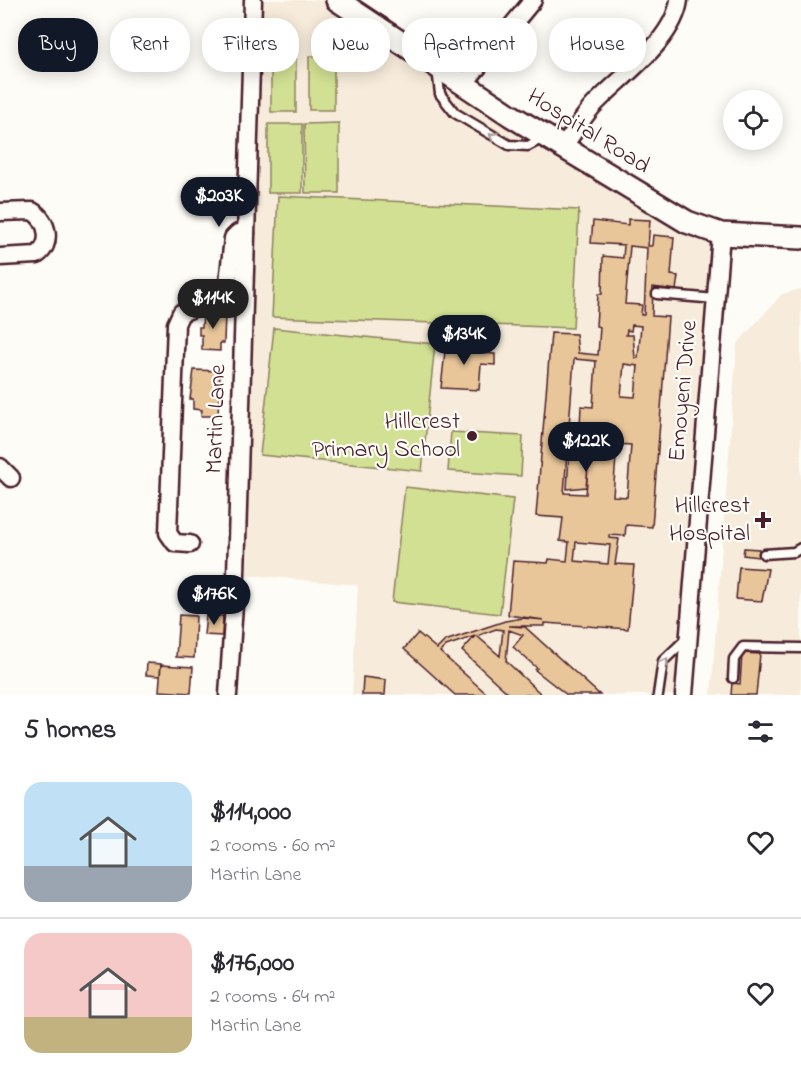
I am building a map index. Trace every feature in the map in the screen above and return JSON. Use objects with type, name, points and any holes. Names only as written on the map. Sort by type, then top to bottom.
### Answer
[{"type":"street","name":"Martin Lane","points":[[228,695],[236,574],[253,0]]},
{"type":"street","name":"Hospital Road","points":[[337,0],[402,44]]},
{"type":"street","points":[[464,84],[533,0]]},
{"type":"street","points":[[554,142],[592,108],[669,29],[677,12],[679,0]]},
{"type":"street","name":"Hospital Road","points":[[444,72],[664,209],[721,234],[801,238]]},
{"type":"street","points":[[0,212],[32,211],[44,222],[46,233],[44,248],[37,255],[0,257]]},
{"type":"street","points":[[190,544],[175,543],[168,533],[176,324],[181,313],[220,297],[227,291],[233,238],[238,233],[246,233]]},
{"type":"street","name":"Emoyeni Drive","points":[[684,695],[721,234]]},
{"type":"lane","points":[[437,72],[440,94],[455,113],[509,145],[528,146],[554,142]]},
{"type":"lane","points":[[657,294],[716,299]]},
{"type":"lane","points":[[764,554],[794,552],[801,548]]},
{"type":"lane","points":[[658,695],[663,661],[688,637]]},
{"type":"lane","points":[[733,678],[734,659],[743,647],[801,648]]},
{"type":"shaded area","name":"Hillcrest Primary School","points":[[253,0],[337,0],[367,18],[311,18],[311,72],[390,72],[390,32],[402,40],[402,72],[455,72],[721,234],[684,695],[352,695],[358,585],[236,574],[251,72],[299,72],[299,18],[252,18]]},
{"type":"shaded area","name":"Hillcrest Hospital","points":[[801,289],[801,695],[711,695],[737,344],[782,294]]},
{"type":"green space","points":[[309,56],[311,56],[311,72],[334,72],[334,110],[309,110]]},
{"type":"green space","points":[[271,72],[296,72],[296,112],[271,112]]},
{"type":"green space","points":[[339,123],[339,193],[305,193],[304,124]]},
{"type":"green space","points":[[268,124],[302,124],[302,193],[268,193]]},
{"type":"green space","points":[[278,196],[579,210],[573,328],[272,317]]},
{"type":"green space","points":[[274,328],[435,344],[422,471],[260,455]]},
{"type":"green space","points":[[451,432],[523,436],[521,476],[448,471]]},
{"type":"green space","points":[[405,487],[513,499],[500,614],[392,602]]},
{"type":"building","points":[[628,219],[650,220],[648,246],[652,246],[653,235],[674,237],[671,275],[678,276],[676,290],[653,287],[652,316],[668,317],[652,527],[626,525],[625,536],[609,535],[609,538],[619,539],[615,564],[634,565],[628,629],[545,623],[545,626],[509,626],[525,627],[600,695],[567,695],[535,670],[537,668],[513,647],[523,635],[509,630],[506,661],[542,695],[510,695],[462,651],[475,636],[446,646],[440,652],[488,695],[455,695],[404,649],[418,633],[437,649],[445,641],[505,621],[523,618],[544,620],[508,615],[513,561],[548,563],[549,559],[567,561],[569,542],[560,541],[563,518],[536,516],[551,333],[576,334],[578,353],[598,355],[600,327],[596,326],[598,294],[602,294],[603,256],[623,258],[624,245],[591,243],[593,221],[628,225]],"holes":[[[630,246],[647,248],[644,315],[641,315],[642,305],[625,304]],[[632,325],[641,326],[638,358],[635,358],[633,335],[626,335],[627,330],[631,331]],[[574,359],[596,361],[593,407],[581,406],[580,426],[592,427],[590,452],[587,452],[588,441],[577,440],[576,456],[569,456],[567,489],[586,487],[588,467],[586,494],[564,493]],[[624,364],[638,366],[635,397],[621,396]],[[617,444],[631,445],[627,497],[613,496]],[[576,542],[610,545],[608,564],[574,561]],[[496,629],[503,630],[500,656],[477,636]]]},
{"type":"building","points":[[206,310],[225,312],[224,343],[220,343],[220,351],[202,350],[202,335],[199,335],[199,327],[202,327],[203,312]]},
{"type":"building","points":[[446,342],[483,344],[483,353],[495,354],[495,365],[481,364],[479,390],[441,388]]},
{"type":"building","points":[[194,370],[220,371],[218,416],[201,416],[202,410],[193,409],[193,399],[190,399]]},
{"type":"building","points":[[744,548],[759,549],[758,557],[743,555]]},
{"type":"building","points":[[739,567],[768,569],[762,601],[736,599]]},
{"type":"building","points":[[179,615],[196,616],[194,658],[176,657]]},
{"type":"building","points":[[206,615],[223,616],[222,636],[204,635]]},
{"type":"building","points":[[742,653],[760,654],[756,695],[731,695],[732,683],[740,684]]},
{"type":"building","points":[[147,663],[161,664],[160,676],[146,675]]},
{"type":"building","points":[[161,665],[193,667],[191,693],[159,691]]},
{"type":"building","points":[[363,677],[386,680],[385,695],[362,695]]},
{"type":"place","name":"Hillcrest Primary School","points":[[472,436]]},
{"type":"place","name":"Hillcrest Hospital","points":[[763,520]]}]
